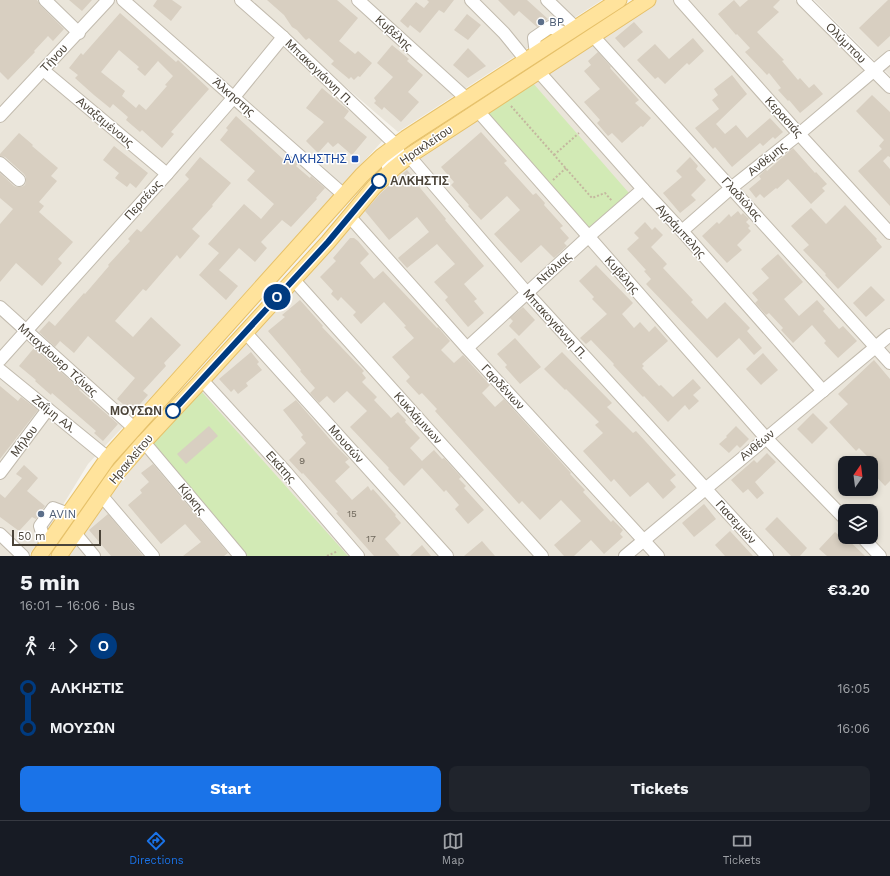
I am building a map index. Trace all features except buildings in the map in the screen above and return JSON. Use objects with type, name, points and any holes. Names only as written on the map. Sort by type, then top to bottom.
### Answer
[{"type":"main road","name":"Ηρακλείτου","points":[[43,551],[108,458],[362,175],[382,156],[406,138],[619,0]]},
{"type":"main road","name":"Ηρακλείτου","points":[[59,556],[117,473],[328,242],[369,192],[394,168],[409,156],[648,0]]},
{"type":"street","points":[[45,0],[79,32]]},
{"type":"street","name":"Τήνου","points":[[0,116],[108,0]]},
{"type":"street","name":"Άλκηστης","points":[[123,0],[344,195]]},
{"type":"street","name":"Μπακογιάννη Π.","points":[[241,0],[396,146]]},
{"type":"street","name":"Κυβέλης","points":[[358,0],[466,99]]},
{"type":"street","points":[[470,0],[531,57]]},
{"type":"street","points":[[547,0],[571,31]]},
{"type":"street","name":"Κερασιάς","points":[[680,0],[799,134],[890,233]]},
{"type":"street","name":"Ολύμπου","points":[[803,0],[890,87]]},
{"type":"street","name":"Γλαδιόλας","points":[[593,36],[890,362]]},
{"type":"street","name":"Περσέως","points":[[0,360],[167,174],[234,97],[282,37]]},
{"type":"street","name":"Ανθέμης","points":[[682,231],[890,57]]},
{"type":"street","name":"Αναξαμένους","points":[[43,70],[167,174]]},
{"type":"street","name":"Αγράμπελης","points":[[539,72],[823,391]]},
{"type":"street","name":"Κυβέλης","points":[[478,111],[766,438],[838,513]]},
{"type":"street","points":[[369,192],[378,177],[398,156],[399,150],[396,146]]},
{"type":"street","name":"Μπακογιάννη Π.","points":[[409,156],[527,293],[706,488]]},
{"type":"street","points":[[0,163],[19,180]]},
{"type":"street","name":"Ντάλιας","points":[[467,348],[588,237],[643,189]]},
{"type":"street","name":"Γαρδένιων","points":[[349,216],[467,348],[658,556]]},
{"type":"street","name":"Κυκλάμινων","points":[[293,279],[542,556]]},
{"type":"street","name":"Μπαχάουερ Τζίνας","points":[[0,307],[134,428]]},
{"type":"street","name":"Μουσών","points":[[245,332],[447,556]]},
{"type":"street","name":"Ανθέων","points":[[625,556],[890,335]]},
{"type":"street","name":"Ζαΐμη Αλ.","points":[[0,370],[108,458]]},
{"type":"street","name":"Εκάτης","points":[[202,380],[286,472],[358,556]]},
{"type":"street","name":"Μήλου","points":[[0,473],[48,409]]},
{"type":"street","name":"Κίρκης","points":[[144,442],[240,556]]},
{"type":"street","name":"Γιασεμιών","points":[[706,488],[767,556]]},
{"type":"street","points":[[101,495],[153,556]]},
{"type":"street","points":[[75,533],[94,556]]},
{"type":"street","points":[[0,534],[23,556]]},
{"type":"street","points":[[869,544],[880,556]]},
{"type":"path","points":[[502,95],[592,198],[605,193],[620,210]]},
{"type":"path","points":[[554,155],[587,126]]},
{"type":"path","points":[[544,187],[566,168]]},
{"type":"shaded area","points":[[0,0],[237,0],[385,138],[154,394],[88,464],[50,526],[28,556],[0,556]]},
{"type":"shaded area","points":[[248,0],[602,0],[398,132],[305,52]]},
{"type":"shaded area","points":[[653,0],[795,0],[890,94],[890,556],[69,556],[89,524],[153,440],[381,181]]},
{"type":"shaded area","points":[[814,0],[890,0],[890,76]]},
{"type":"green space","points":[[532,82],[629,193],[586,231],[484,115]]},
{"type":"green space","points":[[201,391],[348,556],[242,556],[149,446]]},
{"type":"bus line","name":"Ο","points":[[173,411],[328,242],[379,181]]},
{"type":"place","name":"BP","points":[[541,22]]},
{"type":"place","name":"ΑΛΚΗΣΤΗΣ","points":[[355,159]]},
{"type":"place","name":"ΑΛΚΗΣΤΙΣ","points":[[379,181]]},
{"type":"place","name":"ΜΟΥΣΩΝ","points":[[173,411]]},
{"type":"place","name":"AVIN","points":[[41,514]]}]
